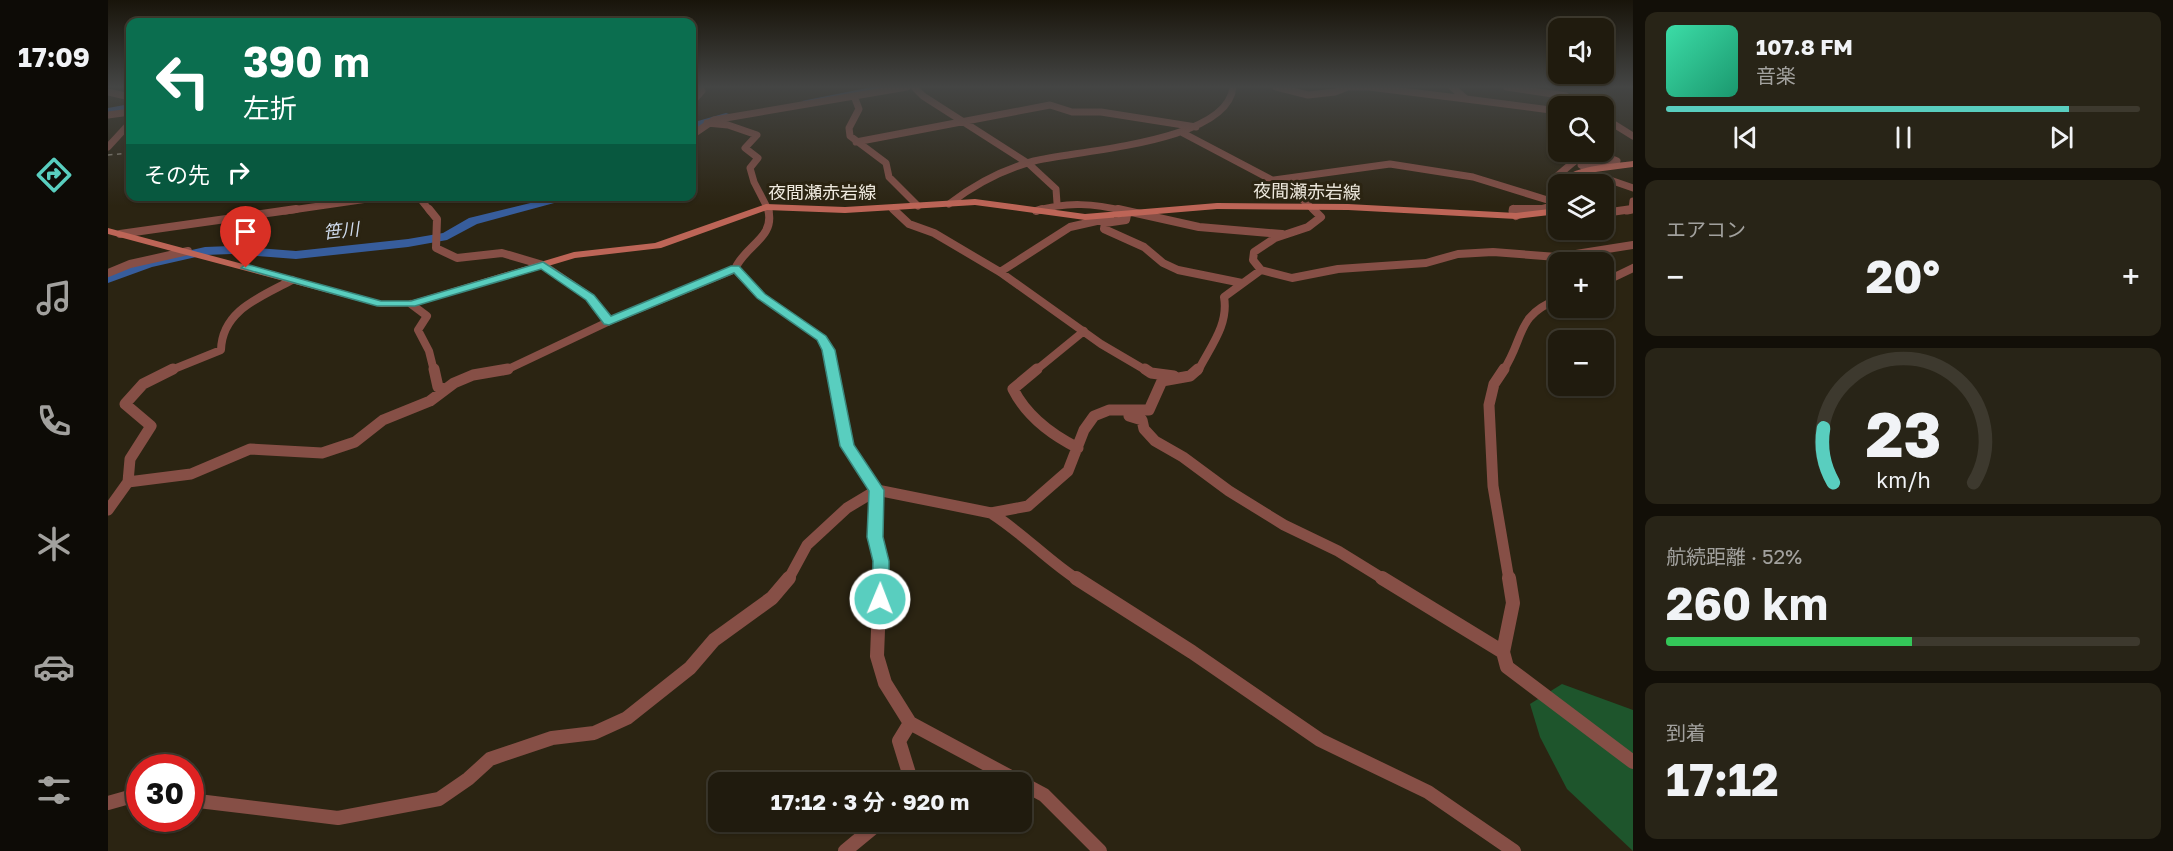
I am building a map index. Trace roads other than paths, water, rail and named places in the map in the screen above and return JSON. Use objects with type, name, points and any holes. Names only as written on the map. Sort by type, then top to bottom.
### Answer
[{"type":"main road","points":[[1580,174],[1633,164]]},
{"type":"main road","name":"夜間瀬赤岩線","points":[[108,231],[381,304],[411,304],[598,251],[657,246],[766,207],[893,209],[993,203],[1085,217],[1217,206],[1312,207],[1515,216],[1548,209]]},
{"type":"street","points":[[108,147],[126,127]]},
{"type":"street","points":[[108,510],[128,482],[191,474],[250,449],[322,453],[333,451],[355,442],[384,420],[430,401],[445,389],[473,375],[504,371],[609,321],[735,269],[745,250],[768,231],[771,224],[766,207],[750,173],[750,168],[758,159],[745,148],[757,135],[734,127]]},
{"type":"street","points":[[851,127],[848,132],[855,142],[886,163],[889,177],[918,206]]},
{"type":"street","points":[[855,142],[940,127]]},
{"type":"street","points":[[973,127],[1029,164],[1056,189],[1057,203]]},
{"type":"street","points":[[949,204],[979,180],[1029,164],[1196,127]]},
{"type":"street","points":[[1618,127],[1633,136]]},
{"type":"street","points":[[1181,132],[1274,180],[1312,207],[1320,218],[1317,223],[1282,234],[1254,252],[1253,260],[1261,270],[1281,276],[1301,277],[1338,269],[1426,262],[1458,254],[1493,252],[1557,257],[1633,245]]},
{"type":"street","points":[[1559,174],[1575,157],[1591,154],[1617,161],[1581,165],[1587,171],[1633,188]]},
{"type":"street","points":[[1274,180],[1390,164],[1473,177],[1548,204]]},
{"type":"street","points":[[120,234],[353,201]]},
{"type":"street","points":[[422,201],[437,219],[436,248],[457,258],[502,253],[543,265],[590,297],[609,321]]},
{"type":"street","points":[[1614,212],[1632,210],[1633,201]]},
{"type":"street","points":[[1036,211],[1057,203],[1112,206],[1128,213],[1196,226],[1263,230],[1282,234]]},
{"type":"street","points":[[893,209],[909,224],[934,233],[1000,272],[1084,331],[1151,373],[1186,377]]},
{"type":"street","points":[[1000,272],[1070,227],[1128,213]]},
{"type":"street","points":[[1128,213],[1126,220],[1105,223],[1104,229],[1144,247],[1163,263],[1178,270],[1242,283]]},
{"type":"street","points":[[108,273],[130,264],[193,253]]},
{"type":"street","points":[[1614,277],[1633,268]]},
{"type":"street","points":[[735,269],[761,296],[822,338],[829,350],[848,446],[877,490],[875,537],[881,561],[878,656],[885,684],[910,723],[940,736],[1044,795],[1100,851]]},
{"type":"street","points":[[991,513],[1028,506],[1068,471],[1084,430],[1094,416],[1109,410],[1142,412],[1149,410],[1162,381],[1186,377],[1197,372],[1224,322],[1227,305],[1224,297],[1261,270]]},
{"type":"street","points":[[128,482],[125,471],[128,458],[146,439],[152,426],[125,404],[129,396],[159,375],[221,350],[220,337],[230,317],[292,280]]},
{"type":"street","points":[[1548,303],[1540,306],[1527,318],[1508,363],[1494,384],[1489,405],[1492,486],[1513,603],[1503,652],[1508,667],[1633,762]]},
{"type":"street","points":[[411,304],[427,316],[418,330],[429,351],[438,387],[445,389]]},
{"type":"street","points":[[1078,448],[1053,433],[1020,401],[1013,389],[1084,331]]},
{"type":"street","points":[[1109,410],[1142,420],[1144,429],[1155,441],[1183,457],[1229,491],[1284,525],[1338,551],[1503,652]]},
{"type":"street","points":[[204,802],[338,818],[439,799],[468,779],[490,759],[532,743],[594,733],[627,718],[690,668],[714,640],[772,598],[786,584],[807,544],[847,508],[877,490],[926,498],[991,513],[1021,531],[1060,568],[1192,652],[1320,740],[1428,792],[1514,851]]},
{"type":"street","points":[[909,772],[899,741],[910,723]]},
{"type":"street","points":[[108,803],[126,798]]},
{"type":"street","points":[[845,851],[867,832]]},
{"type":"waterway","name":"笹川","points":[[108,279],[148,264],[205,251],[231,250],[296,255],[408,243],[447,236],[473,221],[555,201]]},
{"type":"railway","points":[[108,155],[126,153]]}]
